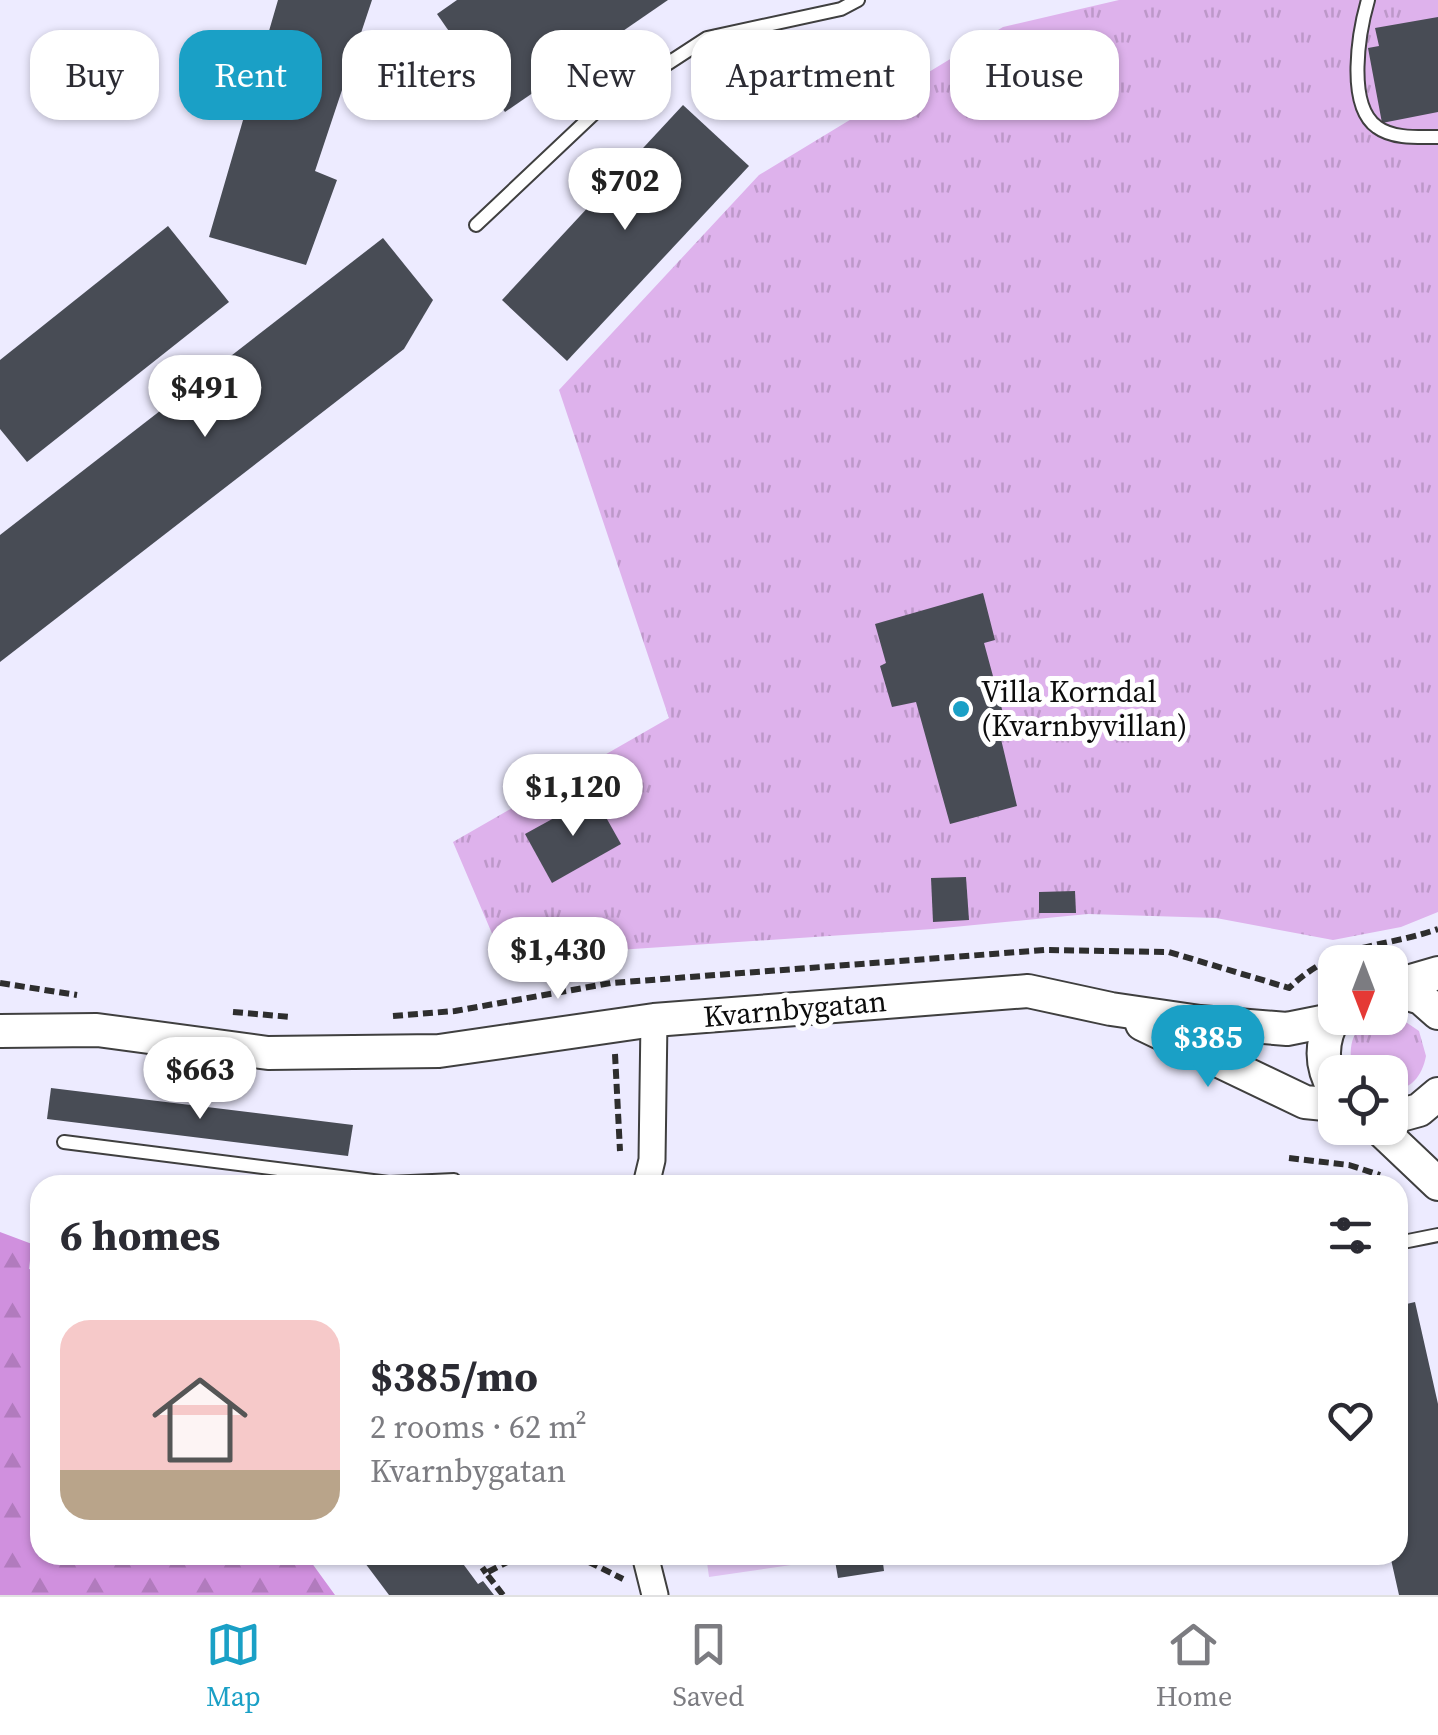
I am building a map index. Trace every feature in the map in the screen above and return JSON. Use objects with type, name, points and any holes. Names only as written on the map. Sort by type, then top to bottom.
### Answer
[{"type":"street","points":[[1408,982],[1438,972]]},
{"type":"street","name":"Kvarnbygatan","points":[[0,1030],[97,1030],[268,1053],[438,1051],[654,1020],[1028,991],[1200,1022],[1287,1029],[1318,1022]]},
{"type":"street","points":[[1408,994],[1421,998],[1438,1013]]},
{"type":"street","name":"Kvarnbygatan","points":[[1111,1009],[1306,1102],[1318,1103]]},
{"type":"street","points":[[648,1175],[652,1160],[654,1020]]},
{"type":"street","points":[[1408,1113],[1419,1110],[1438,1094]]},
{"type":"street","points":[[1397,1145],[1438,1184]]},
{"type":"street","points":[[648,1565],[655,1595]]},
{"type":"lane","points":[[476,225],[601,107],[707,38],[841,9],[858,0]]},
{"type":"lane","points":[[1368,0],[1358,51],[1358,82],[1365,111],[1374,126],[1390,133],[1438,137]]},
{"type":"lane","points":[[64,1142],[320,1175]]},
{"type":"lane","points":[[1408,1240],[1438,1235]]},
{"type":"path","points":[[610,983],[620,1158]]},
{"type":"path","points":[[1288,1158],[1348,1165],[1380,1175]]},
{"type":"path","points":[[481,1565],[503,1595]]},
{"type":"path","points":[[486,1573],[499,1565]]},
{"type":"green space","points":[[1119,0],[1438,0],[1438,912],[1401,927],[1333,940],[1216,918],[1088,914],[933,929],[603,951],[508,971],[453,842],[669,718],[559,390],[759,175],[850,120],[930,120],[930,71],[950,59],[950,120],[1119,120],[1119,30],[998,30]]},
{"type":"green space","points":[[1408,1024],[1419,1031],[1426,1056],[1422,1070],[1408,1085],[1408,1055],[1351,1055],[1355,1035],[1408,1035]]},
{"type":"green space","points":[[0,1232],[30,1243],[30,1565],[313,1565],[335,1595],[0,1595]]},
{"type":"shaded area","points":[[707,1565],[791,1565],[709,1577]]},
{"type":"building","points":[[278,0],[372,0],[362,30],[342,30],[342,90],[315,171],[337,180],[306,265],[209,237],[243,120],[322,120],[322,30],[269,30]]},
{"type":"building","points":[[457,0],[668,0],[624,30],[531,30],[531,94],[511,108],[511,30],[448,30],[437,14]]},
{"type":"building","points":[[1438,17],[1438,112],[1382,123],[1368,48],[1379,46],[1375,28]]},
{"type":"building","points":[[683,105],[691,112],[691,120],[699,120],[749,166],[567,361],[502,300]]},
{"type":"building","points":[[168,226],[229,302],[27,462],[0,429],[0,360]]},
{"type":"building","points":[[383,238],[433,300],[404,349],[0,662],[0,535]]},
{"type":"building","name":"Villa Korndal (Kvarnbyvillan)","points":[[983,593],[995,640],[984,643],[1006,724],[1000,735],[1017,806],[950,824],[916,702],[892,707],[880,666],[886,663],[875,624]]},
{"type":"building","points":[[594,796],[621,844],[552,883],[525,834]]},
{"type":"building","points":[[966,877],[969,920],[933,922],[931,878]]},
{"type":"building","points":[[1075,891],[1076,913],[1039,913],[1039,892]]},
{"type":"building","points":[[51,1088],[353,1125],[348,1156],[47,1119]]},
{"type":"building","points":[[1415,1302],[1438,1404],[1438,1595],[1399,1595],[1392,1565],[1408,1565],[1408,1304]]},
{"type":"building","points":[[366,1565],[464,1565],[478,1584],[483,1581],[494,1595],[389,1595]]},
{"type":"building","points":[[836,1565],[883,1565],[884,1571],[838,1578]]},
{"type":"place","name":"Villa Korndal (Kvarnbyvillan)","points":[[961,709]]}]
